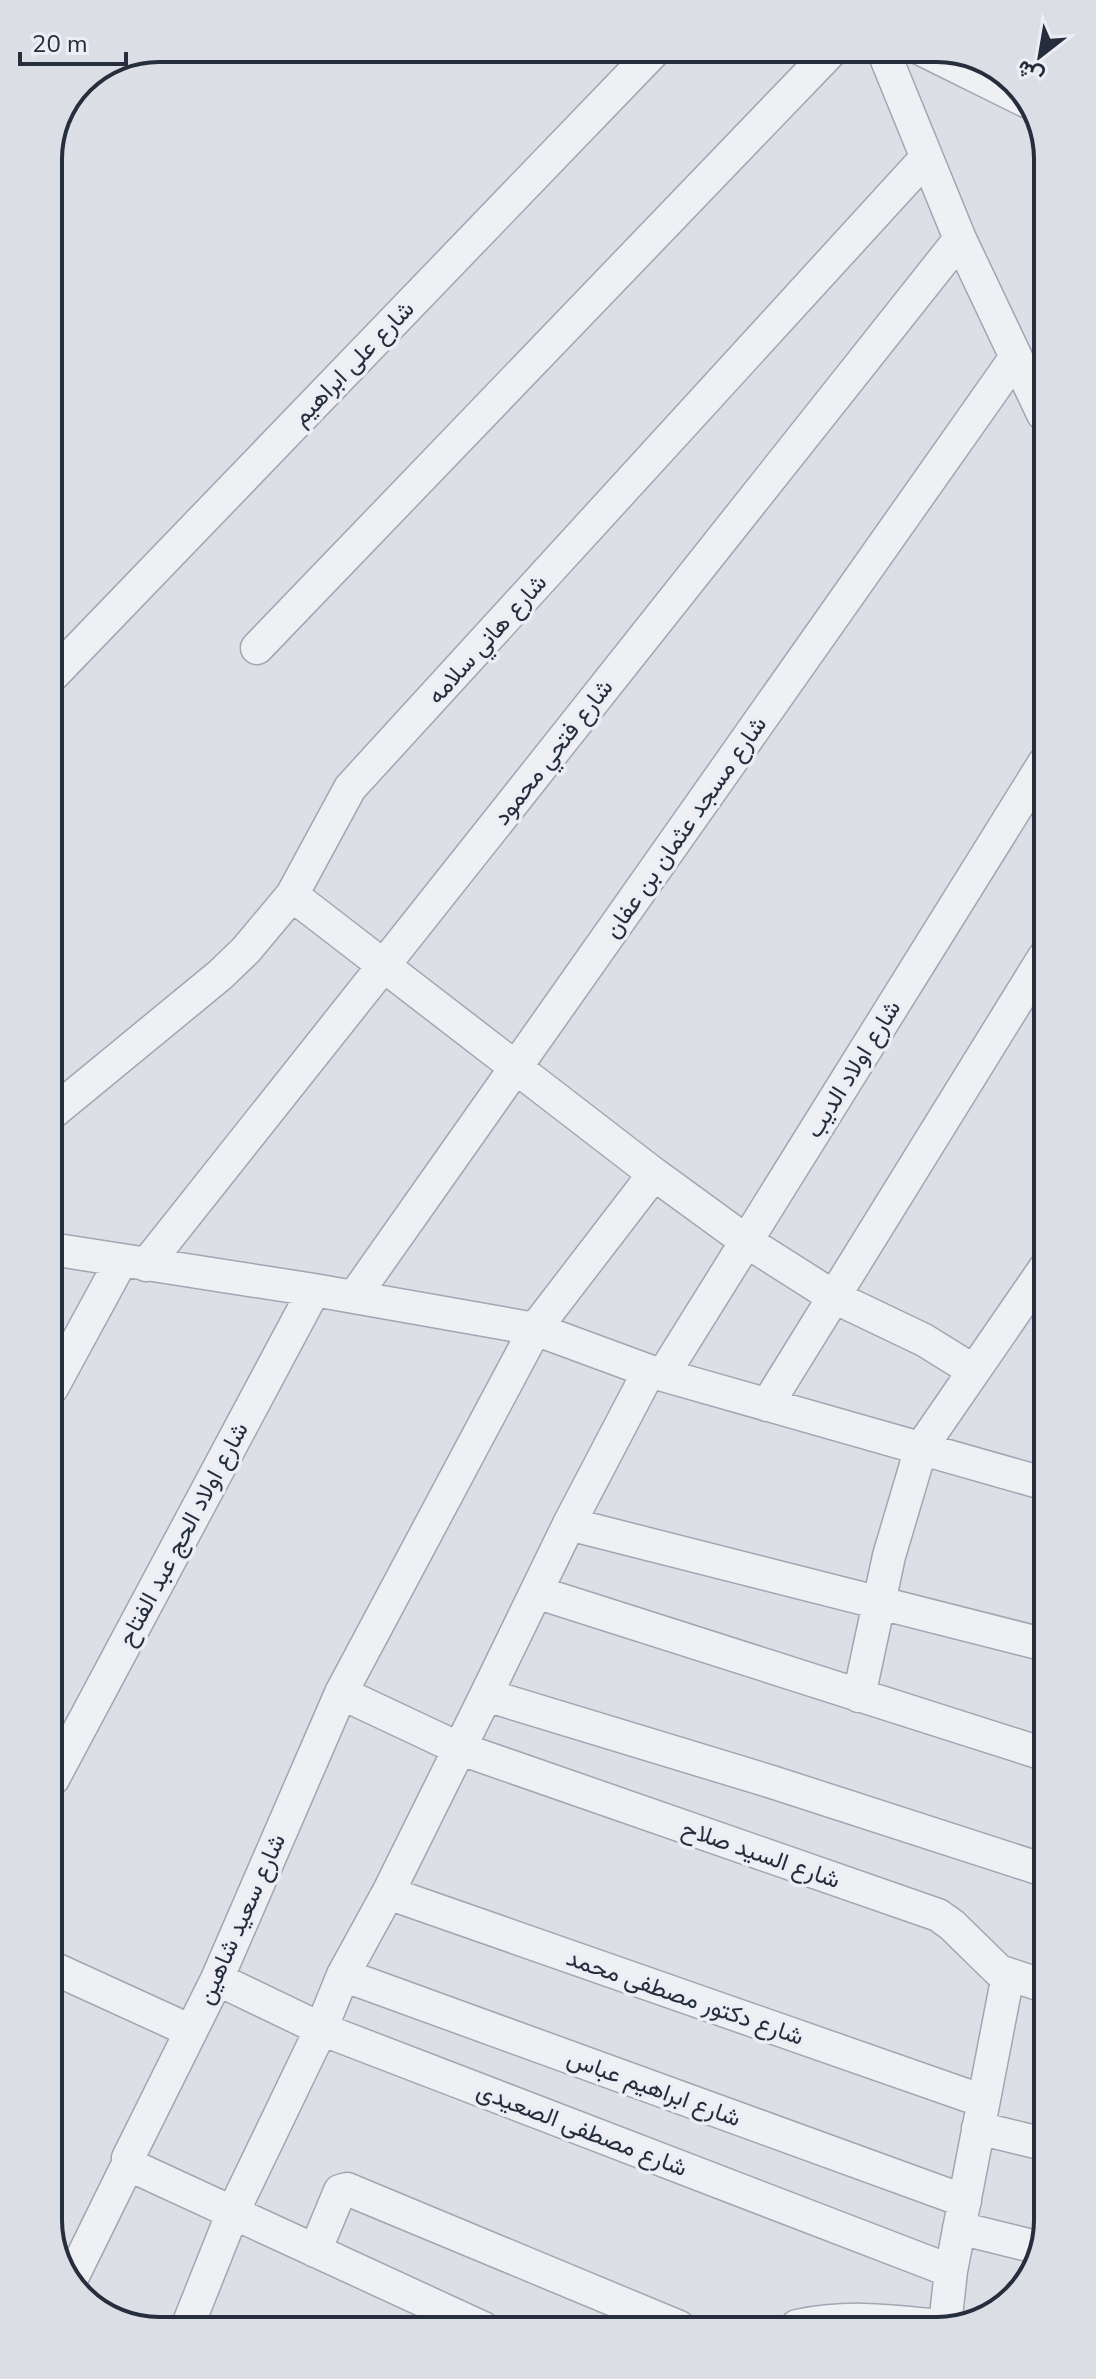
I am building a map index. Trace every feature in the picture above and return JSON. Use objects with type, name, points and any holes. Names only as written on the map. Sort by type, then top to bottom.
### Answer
[{"type":"street","name":"شارع على ابراهيم","points":[[62,666],[644,62]]},
{"type":"street","points":[[257,648],[821,62]]},
{"type":"street","points":[[890,62],[960,239],[1029,377]]},
{"type":"street","points":[[949,63],[1006,91]]},
{"type":"street","name":"شارع هاني سلامه","points":[[62,1105],[246,950],[292,895],[350,788],[926,158]]},
{"type":"street","name":"شارع فتحي محمود","points":[[62,1373],[134,1263],[383,966],[960,239]]},
{"type":"street","name":"شارع مسجد عثمان بن عفان","points":[[354,1297],[516,1067],[1029,377]]},
{"type":"street","name":"شارع اولاد الديب","points":[[191,2317],[233,2212],[321,2029],[343,1975],[388,1893],[569,1524],[656,1373],[746,1241],[1034,779]]},
{"type":"street","points":[[292,895],[654,1174],[746,1241],[834,1297],[924,1340],[974,1371]]},
{"type":"street","points":[[767,1405],[1034,973]]},
{"type":"street","name":"شارع سعيد شاهين","points":[[76,2270],[129,2162],[129,2154],[217,1979],[341,1693],[535,1329],[654,1174]]},
{"type":"street","points":[[62,1251],[314,1290],[535,1329],[656,1373],[1034,1476]]},
{"type":"street","points":[[859,1696],[889,1556],[921,1448],[1034,1284]]},
{"type":"street","name":"شارع اولاد الحج عبد الفتاح","points":[[62,1762],[314,1290]]},
{"type":"street","points":[[569,1524],[1034,1642]]},
{"type":"street","points":[[536,1592],[1034,1751]]},
{"type":"street","name":"شارع السيد صلاح","points":[[341,1693],[458,1748],[938,1915],[991,1964],[1008,1975],[1034,1983]]},
{"type":"street","points":[[486,1695],[772,1782],[1034,1867]]},
{"type":"street","name":"شارع دكتور مصطفى محمد","points":[[388,1893],[980,2114],[1034,2139]]},
{"type":"street","points":[[62,1972],[191,2031]]},
{"type":"street","name":"شارع ابراهيم عباس","points":[[343,1975],[1031,2244]]},
{"type":"street","points":[[946,2316],[951,2271],[1008,1975]]},
{"type":"street","name":"شارع مصطفى الصعيدى","points":[[217,1979],[321,2029],[951,2271]]},
{"type":"street","points":[[129,2162],[459,2317]]},
{"type":"street","points":[[315,2251],[340,2191],[347,2189],[655,2317]]}]
